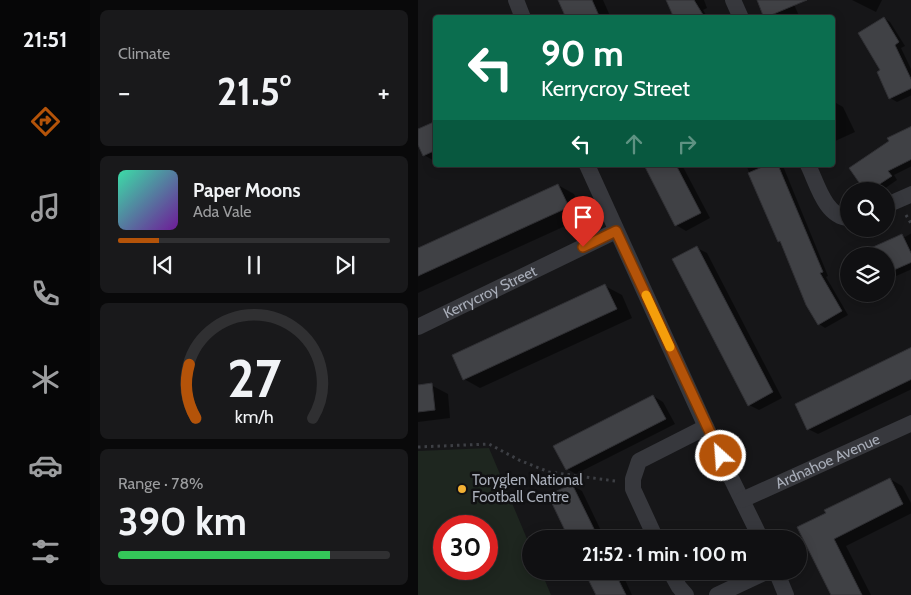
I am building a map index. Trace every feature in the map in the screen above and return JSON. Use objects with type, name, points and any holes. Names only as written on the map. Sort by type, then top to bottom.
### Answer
[{"type":"street","points":[[516,0],[522,15]]},
{"type":"street","points":[[732,0],[740,15]]},
{"type":"street","points":[[588,167],[706,427],[757,530]]},
{"type":"street","points":[[809,167],[826,204],[834,213],[840,215]]},
{"type":"street","points":[[895,201],[912,194]]},
{"type":"street","name":"Kerrycroy Street","points":[[418,327],[616,231]]},
{"type":"street","name":"Ardnahoe Avenue","points":[[742,500],[912,423]]},
{"type":"street","points":[[652,530],[633,489],[633,479],[639,462],[706,427]]},
{"type":"street","points":[[674,580],[686,595]]},
{"type":"street","points":[[717,595],[749,580]]},
{"type":"street","points":[[780,580],[786,595]]},
{"type":"path","points":[[418,447],[489,444],[519,460],[550,472],[633,484]]},
{"type":"shaded area","name":"Toryglen National Football Centre","points":[[489,448],[523,530],[522,580],[545,580],[551,595],[418,595],[418,451]]},
{"type":"building","points":[[558,0],[592,0],[599,15],[565,15]]},
{"type":"building","points":[[666,0],[694,0],[703,15],[673,15]]},
{"type":"building","points":[[757,0],[807,0],[771,15],[763,15]]},
{"type":"building","points":[[884,17],[899,42],[895,45],[912,81],[912,88],[889,99],[877,72],[880,70],[858,33]]},
{"type":"building","points":[[433,122],[433,151],[423,156],[418,145],[418,129]]},
{"type":"building","points":[[912,126],[912,159],[888,171],[892,176],[883,182],[859,182],[849,168],[889,141],[887,138]]},
{"type":"building","points":[[645,167],[677,167],[701,213],[675,226]]},
{"type":"building","points":[[762,167],[779,167],[823,272],[820,273],[842,311],[818,325],[806,305],[780,241],[778,242],[748,173]]},
{"type":"building","points":[[558,184],[569,207],[418,276],[418,248]]},
{"type":"building","points":[[902,234],[912,255],[912,262],[895,269],[895,247],[873,247]]},
{"type":"building","points":[[697,246],[773,392],[748,406],[672,259]]},
{"type":"building","points":[[605,284],[617,309],[463,380],[452,355]]},
{"type":"building","points":[[912,347],[912,379],[807,430],[795,404]]},
{"type":"building","points":[[432,383],[435,410],[418,412],[418,385]]},
{"type":"building","points":[[653,395],[666,419],[566,470],[553,446]]},
{"type":"building","points":[[890,478],[903,504],[834,539],[862,595],[831,595],[807,547],[807,530],[798,530],[797,527],[826,513],[824,510]]},
{"type":"building","points":[[572,484],[595,530],[565,530],[548,495]]},
{"type":"building","points":[[588,580],[618,580],[626,595],[596,595]]},
{"type":"slow traffic","points":[[646,295],[670,347]]},
{"type":"place","name":"Toryglen National Football Centre","points":[[462,489]]},
{"type":"route","points":[[583,247],[616,231],[721,456]]}]
